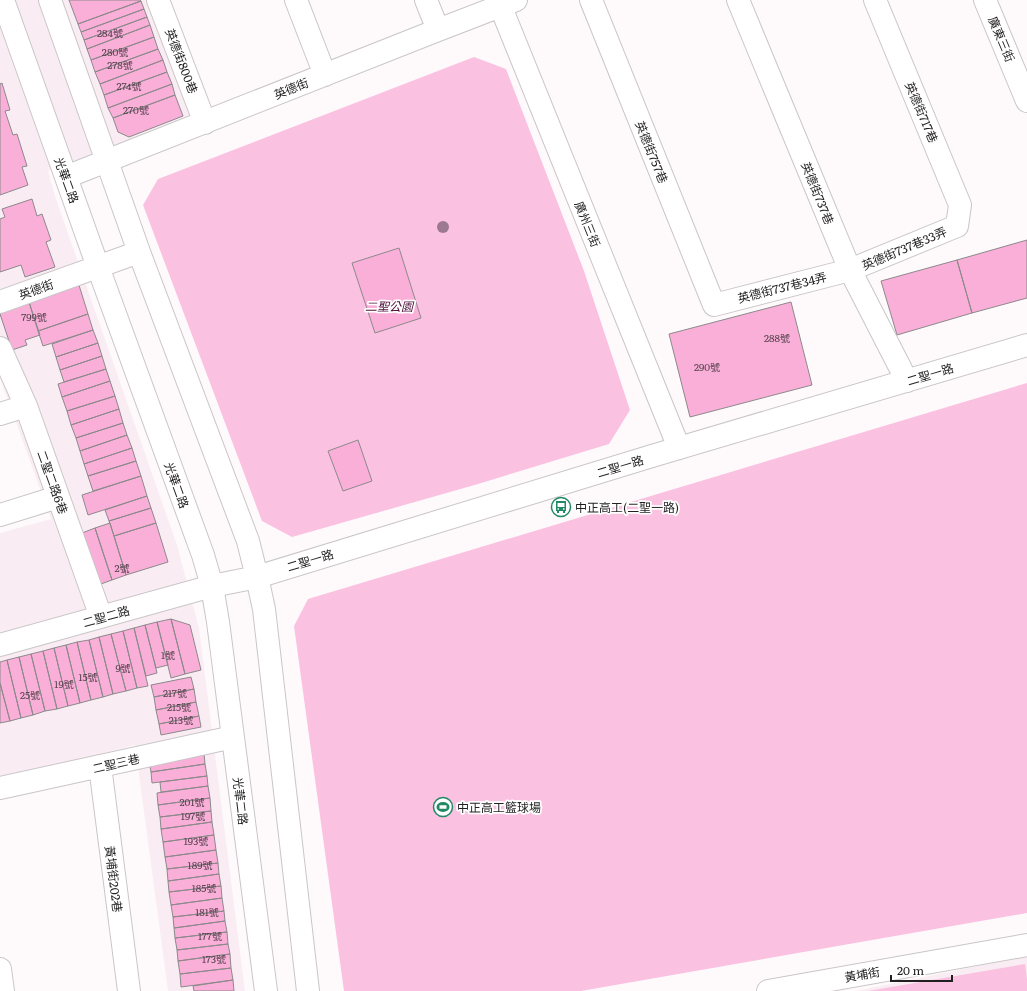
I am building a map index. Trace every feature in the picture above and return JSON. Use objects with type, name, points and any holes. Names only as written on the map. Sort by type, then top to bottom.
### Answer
[{"type":"street","name":"光華二路","points":[[3,0],[203,556],[212,586],[266,991]]},
{"type":"street","points":[[50,0],[139,252],[248,541],[264,609],[308,991]]},
{"type":"street","name":"英德街800巷","points":[[158,0],[205,122]]},
{"type":"street","points":[[296,0],[325,75]]},
{"type":"street","points":[[426,0],[438,30]]},
{"type":"street","name":"英德街757巷","points":[[591,0],[714,305]]},
{"type":"street","name":"英德街737巷","points":[[738,0],[850,270],[907,381]]},
{"type":"street","name":"英德街717巷","points":[[875,0],[960,205],[957,226]]},
{"type":"street","name":"廣東三街","points":[[985,0],[1022,72],[1027,101]]},
{"type":"street","name":"英德街","points":[[66,178],[505,2]]},
{"type":"street","name":"廣州三街","points":[[505,2],[679,448]]},
{"type":"street","name":"英德街737巷33弄","points":[[850,270],[957,226]]},
{"type":"street","name":"英德街","points":[[0,302],[139,252]]},
{"type":"street","name":"英德街737巷34弄","points":[[714,305],[850,270]]},
{"type":"street","name":"二聖一路","points":[[212,586],[257,577],[679,448],[1027,345]]},
{"type":"street","name":"二聖二路6巷","points":[[0,348],[26,406],[101,617]]},
{"type":"street","points":[[0,414],[26,406]]},
{"type":"street","points":[[0,515],[58,497]]},
{"type":"street","name":"二聖二路","points":[[0,645],[212,586]]},
{"type":"street","name":"二聖三巷","points":[[0,788],[233,736]]},
{"type":"street","name":"黃埔街202巷","points":[[100,766],[129,991]]},
{"type":"street","name":"黃埔街","points":[[768,991],[1027,945]]},
{"type":"street","points":[[0,969],[3,991]]},
{"type":"shaded area","points":[[0,0],[149,0],[191,117],[48,171],[55,196],[177,545],[199,628],[245,991],[168,991],[135,745],[0,779],[0,533],[51,519],[0,378]]},
{"type":"shaded area","points":[[1027,956],[1027,991],[856,991]]},
{"type":"green space","name":"二聖公園","points":[[474,57],[506,69],[584,271],[630,410],[609,444],[478,484],[292,537],[262,521],[143,205],[158,179]]},
{"type":"green space","points":[[1027,383],[1027,913],[581,991],[344,991],[294,626],[308,599]]},
{"type":"green space","points":[[1025,964],[1027,991],[868,991]]},
{"type":"building","points":[[69,0],[140,0],[141,1],[78,24]]},
{"type":"building","points":[[141,1],[144,9],[81,32],[78,24]]},
{"type":"building","points":[[144,9],[147,17],[84,40],[81,32]]},
{"type":"building","points":[[147,17],[150,25],[87,49],[84,40]]},
{"type":"building","points":[[150,25],[154,37],[91,60],[87,49]]},
{"type":"building","points":[[154,37],[158,49],[95,72],[91,60]]},
{"type":"building","points":[[158,49],[163,60],[100,84],[95,72]]},
{"type":"building","points":[[163,60],[167,72],[104,95],[100,84]]},
{"type":"building","points":[[167,72],[172,84],[108,108],[104,95]]},
{"type":"building","points":[[2,83],[10,110],[5,111],[13,135],[17,134],[27,166],[22,167],[28,185],[0,195],[0,84]]},
{"type":"building","points":[[172,84],[175,95],[113,118],[108,108]]},
{"type":"building","points":[[175,95],[183,116],[129,137],[118,132],[113,118]]},
{"type":"building","points":[[32,199],[37,216],[42,214],[51,240],[46,242],[55,267],[25,277],[21,265],[0,272],[0,219],[5,217],[2,209]]},
{"type":"building","points":[[1027,240],[1027,298],[972,313],[957,260]]},
{"type":"building","points":[[399,248],[421,318],[375,333],[352,263]]},
{"type":"building","points":[[957,260],[972,313],[897,335],[881,281]]},
{"type":"building","points":[[78,282],[88,314],[38,331],[28,299]]},
{"type":"building","points":[[28,299],[40,335],[25,340],[27,345],[12,350],[0,314],[6,306]]},
{"type":"building","points":[[791,302],[812,385],[690,417],[669,334]]},
{"type":"building","points":[[88,314],[93,330],[43,346],[38,331]]},
{"type":"building","points":[[93,330],[98,343],[56,357],[52,344]]},
{"type":"building","points":[[98,343],[102,356],[60,370],[56,357]]},
{"type":"building","points":[[102,356],[106,369],[64,382],[60,370]]},
{"type":"building","points":[[106,369],[110,381],[62,397],[58,384]]},
{"type":"building","points":[[110,381],[115,396],[67,411],[62,397]]},
{"type":"building","points":[[115,396],[119,409],[71,425],[67,411]]},
{"type":"building","points":[[119,409],[123,423],[76,438],[71,425]]},
{"type":"building","points":[[123,423],[127,435],[80,451],[76,438]]},
{"type":"building","points":[[127,435],[132,448],[84,464],[80,451]]},
{"type":"building","points":[[358,440],[372,481],[343,491],[328,451]]},
{"type":"building","points":[[132,448],[136,461],[88,476],[84,464]]},
{"type":"building","points":[[136,461],[141,476],[93,491],[88,476]]},
{"type":"building","points":[[141,476],[147,496],[88,515],[82,495]]},
{"type":"building","points":[[147,496],[151,508],[109,521],[105,510]]},
{"type":"building","points":[[151,508],[156,523],[114,536],[109,521]]},
{"type":"building","points":[[110,523],[126,575],[112,580],[95,528]]},
{"type":"building","points":[[156,523],[168,562],[126,575],[114,536]]},
{"type":"building","points":[[95,528],[112,580],[98,585],[82,533]]},
{"type":"building","points":[[171,619],[190,625],[201,670],[185,674]]},
{"type":"building","points":[[171,619],[185,674],[171,678],[157,622]]},
{"type":"building","points":[[157,622],[168,665],[156,668],[145,625]]},
{"type":"building","points":[[145,625],[157,673],[146,676],[134,628]]},
{"type":"building","points":[[134,628],[148,686],[137,688],[123,631]]},
{"type":"building","points":[[123,631],[137,688],[126,691],[111,634]]},
{"type":"building","points":[[111,634],[126,691],[113,694],[99,637]]},
{"type":"building","points":[[99,637],[113,694],[103,697],[89,640]]},
{"type":"building","points":[[89,640],[103,697],[91,700],[77,642]]},
{"type":"building","points":[[77,642],[91,700],[80,703],[66,645]]},
{"type":"building","points":[[66,645],[80,703],[68,706],[54,648]]},
{"type":"building","points":[[54,648],[68,706],[57,709],[43,651]]},
{"type":"building","points":[[43,651],[57,709],[45,711],[31,654]]},
{"type":"building","points":[[31,654],[45,711],[33,715],[19,657]]},
{"type":"building","points":[[19,657],[33,715],[21,718],[7,660]]},
{"type":"building","points":[[7,660],[21,718],[10,721],[0,683],[0,662]]},
{"type":"building","points":[[191,677],[194,689],[154,697],[151,685]]},
{"type":"building","points":[[0,683],[10,721],[0,723]]},
{"type":"building","points":[[194,689],[196,702],[156,710],[154,697]]},
{"type":"building","points":[[196,702],[199,716],[159,724],[156,710]]},
{"type":"building","points":[[199,716],[201,727],[161,735],[159,724]]},
{"type":"building","points":[[204,753],[205,764],[151,772],[149,761]]},
{"type":"building","points":[[205,764],[207,776],[152,783],[151,772]]},
{"type":"building","points":[[207,776],[208,786],[161,792],[160,782]]},
{"type":"building","points":[[208,786],[210,798],[158,805],[157,793]]},
{"type":"building","points":[[210,798],[211,811],[160,817],[158,805]]},
{"type":"building","points":[[211,811],[212,822],[161,829],[160,817]]},
{"type":"building","points":[[212,822],[214,835],[163,842],[161,829]]},
{"type":"building","points":[[214,835],[216,850],[165,857],[163,842]]},
{"type":"building","points":[[216,850],[218,863],[167,869],[165,857]]},
{"type":"building","points":[[218,863],[219,874],[168,881],[167,869]]},
{"type":"building","points":[[219,874],[221,886],[169,892],[168,881]]},
{"type":"building","points":[[221,886],[222,898],[171,905],[169,892]]},
{"type":"building","points":[[222,898],[224,911],[173,917],[171,905]]},
{"type":"building","points":[[224,911],[225,921],[174,928],[173,917]]},
{"type":"building","points":[[225,921],[227,932],[175,938],[174,928]]},
{"type":"building","points":[[227,932],[228,944],[177,950],[175,938]]},
{"type":"building","points":[[228,944],[230,954],[178,961],[177,950]]},
{"type":"building","points":[[230,954],[231,968],[180,974],[178,961]]},
{"type":"building","points":[[231,968],[233,980],[181,987],[180,974]]},
{"type":"building","points":[[233,980],[234,991],[194,991],[193,986]]},
{"type":"place","name":"中正高工(二聖一路)","points":[[561,507]]},
{"type":"place","name":"中正高工籃球場","points":[[443,807]]}]
